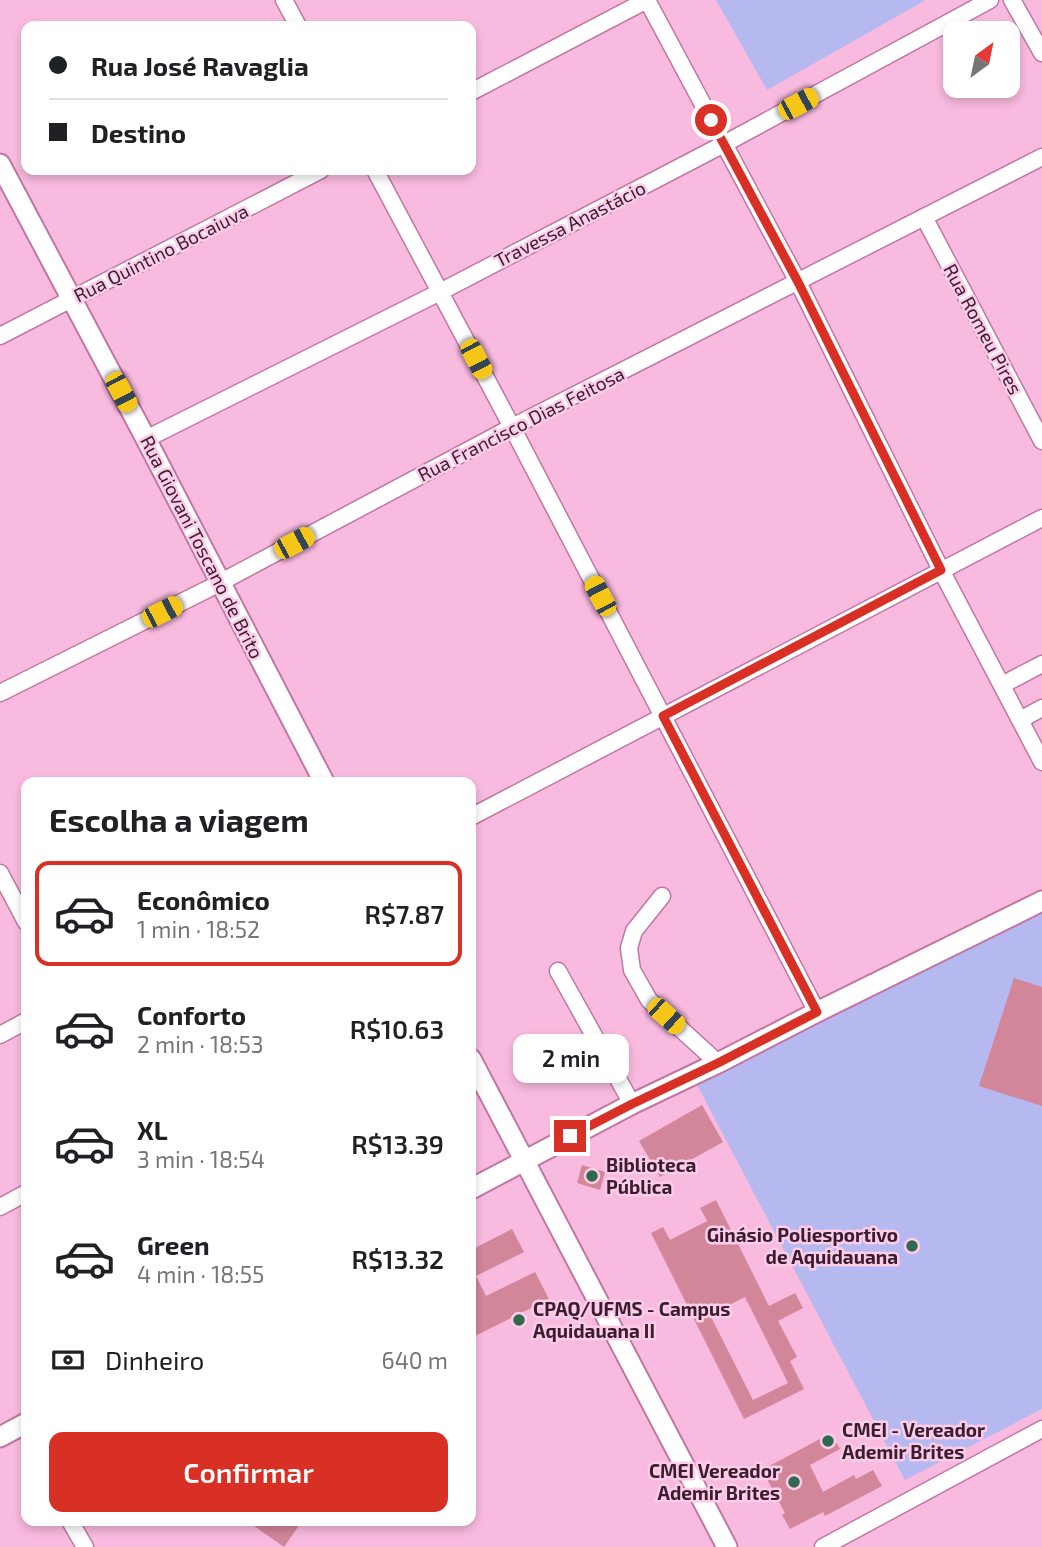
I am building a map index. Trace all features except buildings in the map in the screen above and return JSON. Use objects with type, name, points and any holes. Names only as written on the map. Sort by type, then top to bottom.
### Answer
[{"type":"main road","name":"Rua Giovani Toscano de Brito","points":[[0,164],[321,777]]},
{"type":"main road","points":[[476,1186],[632,1104],[1042,901]]},
{"type":"main road","points":[[476,1068],[727,1547]]},
{"type":"main road","points":[[0,1437],[21,1426]]},
{"type":"street","points":[[284,0],[295,21]]},
{"type":"street","name":"Travessa Anastácio","points":[[146,439],[440,292],[724,144],[990,0]]},
{"type":"street","points":[[1012,0],[1042,53]]},
{"type":"street","points":[[476,89],[647,1],[798,282],[941,570],[1041,760]]},
{"type":"street","name":"Rua Francisco Dias Feitosa","points":[[0,693],[221,582],[512,427],[1042,157]]},
{"type":"street","name":"Rua Quintino Bocaiuva","points":[[0,336],[311,175]]},
{"type":"street","points":[[378,175],[817,1012]]},
{"type":"street","name":"Rua Romeu Pires","points":[[924,217],[1042,441]]},
{"type":"street","points":[[476,814],[1042,518]]},
{"type":"street","points":[[1002,685],[1042,664]]},
{"type":"street","points":[[1020,720],[1042,708]]},
{"type":"street","points":[[0,873],[21,913]]},
{"type":"street","points":[[662,896],[634,930],[629,948],[632,970],[649,1000],[718,1063]]},
{"type":"street","points":[[558,971],[632,1104]]},
{"type":"street","points":[[0,1035],[21,1024]]},
{"type":"street","points":[[0,1207],[21,1196]]},
{"type":"street","points":[[823,1547],[1042,1429]]},
{"type":"street","points":[[77,1526],[85,1547]]},
{"type":"shaded area","points":[[716,0],[926,0],[767,90]]},
{"type":"shaded area","name":"Ginásio Poliesportivo de Aquidauana","points":[[1042,903],[1042,1409],[905,1480],[696,1083]]},
{"type":"place","name":"Biblioteca Pública","points":[[592,1176]]},
{"type":"place","name":"Ginásio Poliesportivo de Aquidauana","points":[[912,1246]]},
{"type":"place","name":"CPAQ/UFMS - Campus Aquidauana II","points":[[519,1320]]},
{"type":"place","name":"CMEI - Vereador Ademir Brites","points":[[828,1441]]},
{"type":"place","name":"CMEI Vereador Ademir Brites","points":[[794,1482]]},
{"type":"route","points":[[570,1136],[817,1012],[663,716],[941,570],[798,282],[711,120]]}]
